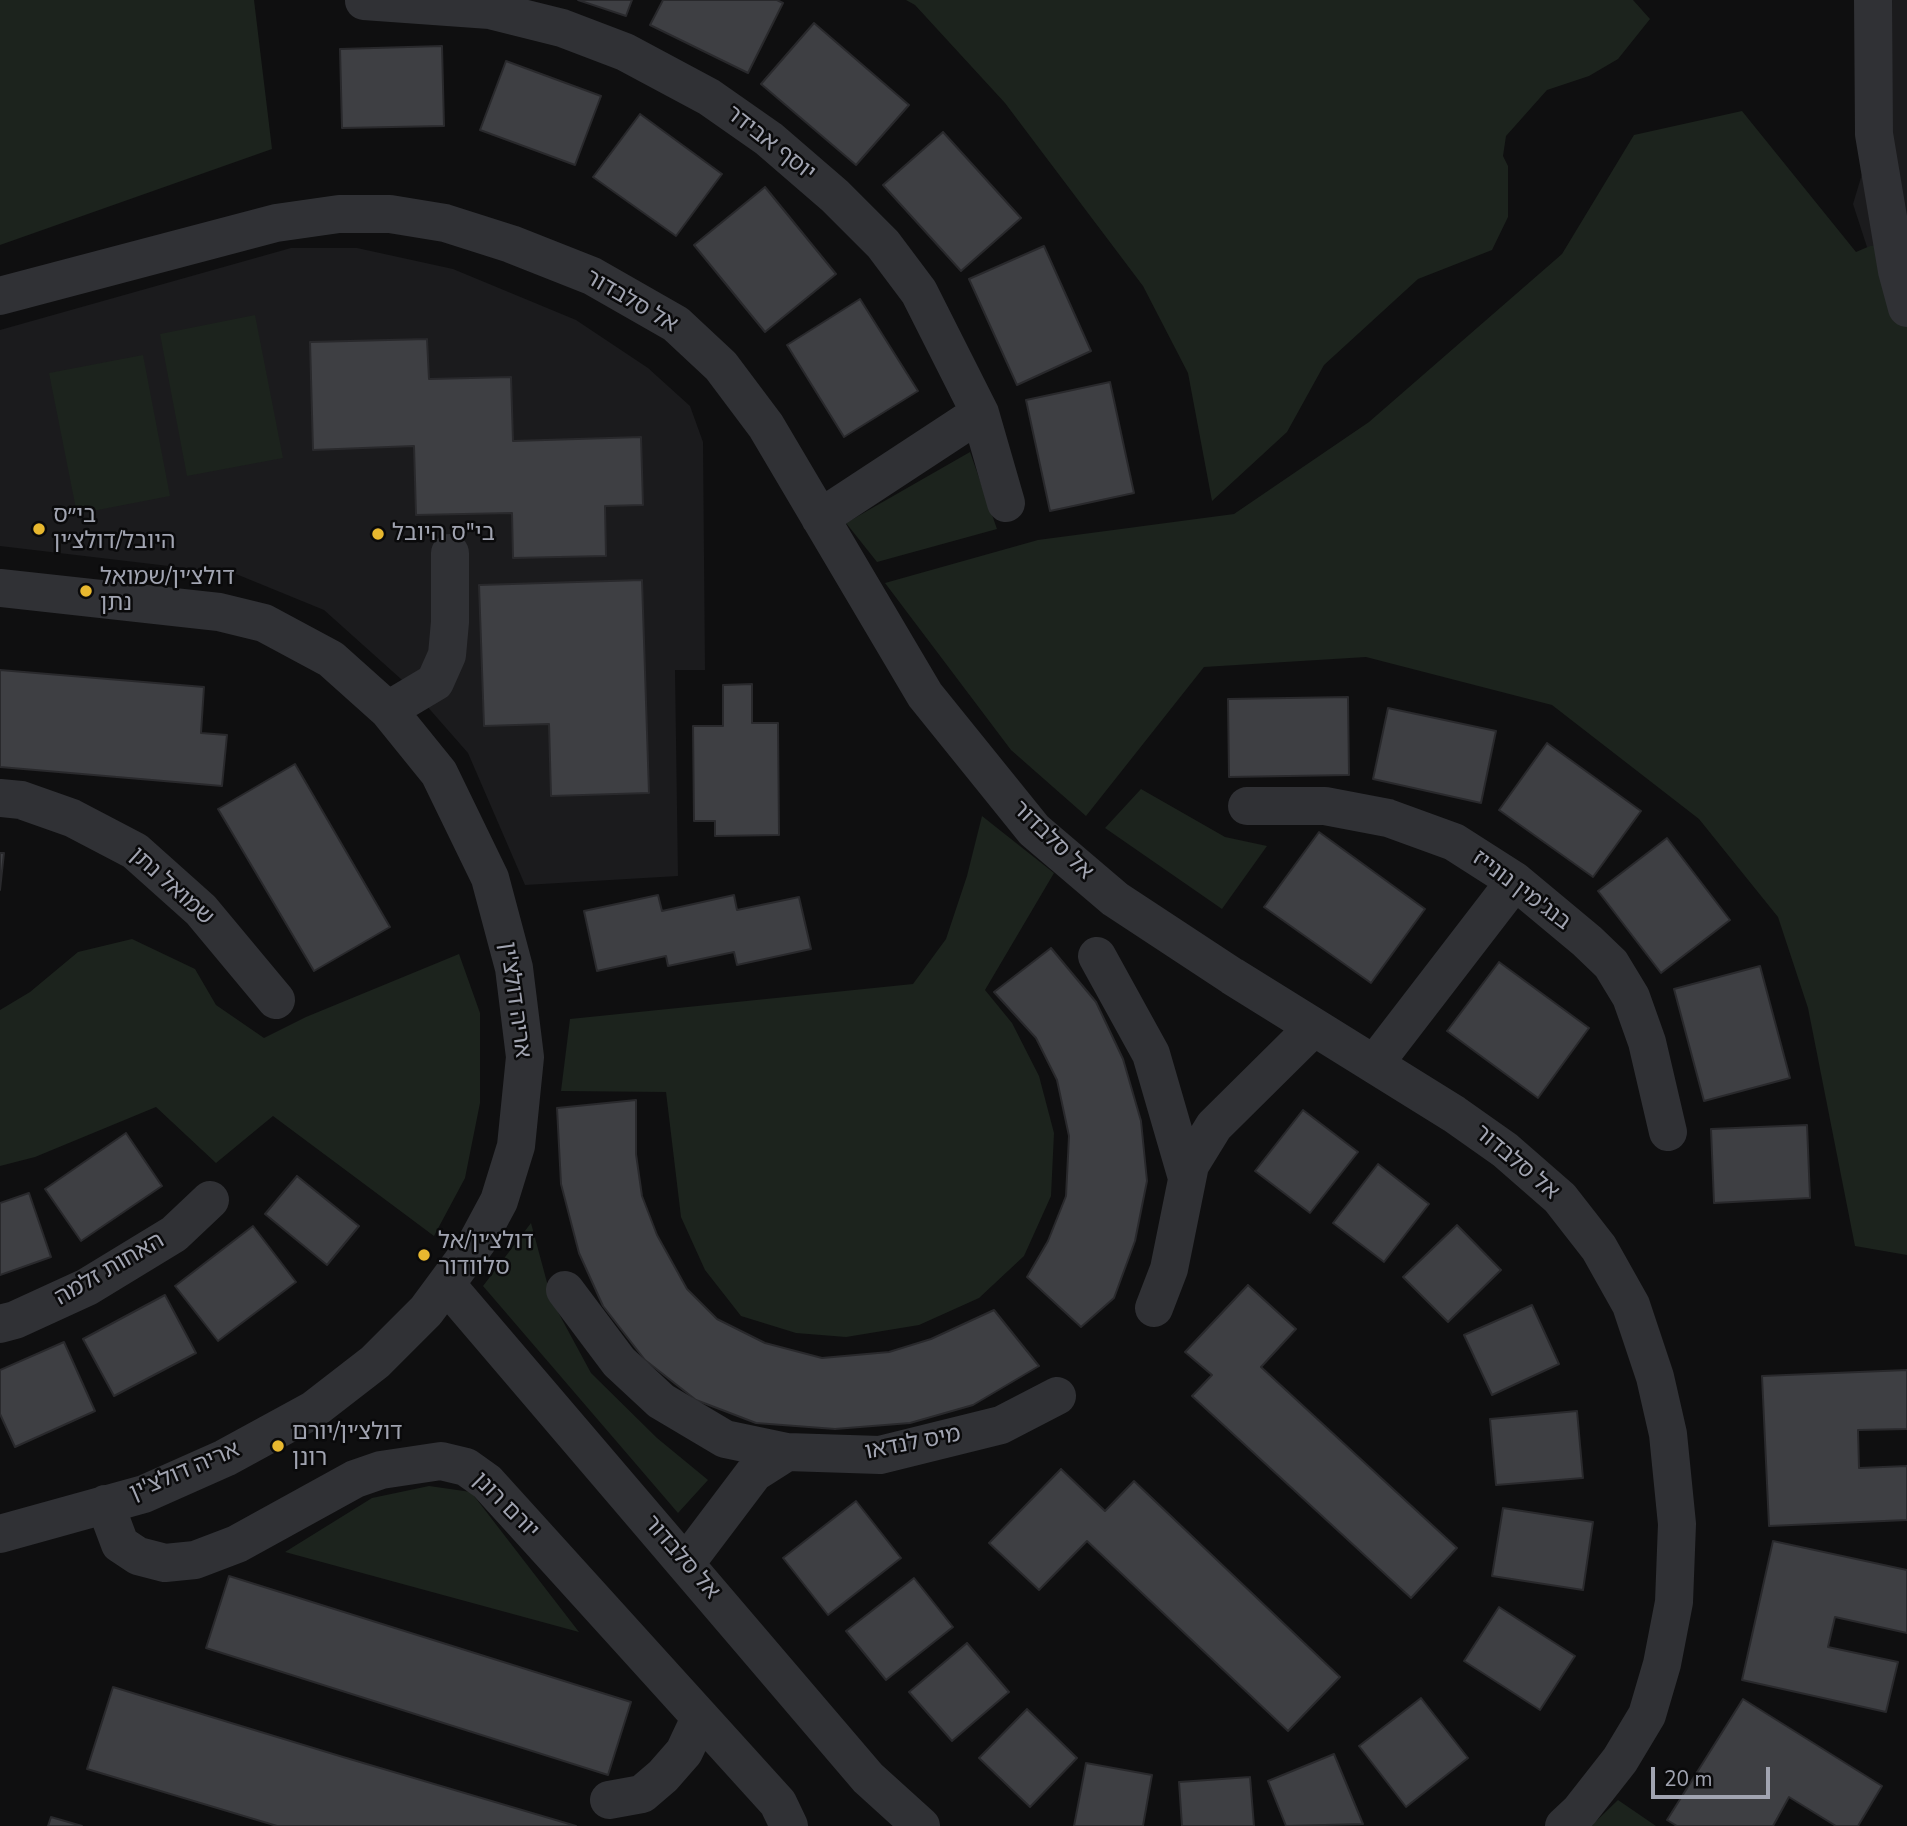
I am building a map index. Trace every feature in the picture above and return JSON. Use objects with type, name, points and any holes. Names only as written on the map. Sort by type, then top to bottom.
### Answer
[{"type":"street","points":[[1873,0],[1874,134],[1897,271],[1907,308]]},
{"type":"street","name":"יוסף אבידר","points":[[363,1],[490,10],[562,28],[625,52],[709,97],[769,139],[835,196],[883,244],[919,292],[980,413],[1006,503]]},
{"type":"street","name":"אל סלבדור","points":[[0,296],[276,223],[340,214],[390,214],[445,223],[511,244],[592,276],[676,324],[721,366],[766,426],[925,695],[1034,830],[1115,899],[1375,1063],[1505,1150],[1560,1198],[1599,1248],[1631,1305],[1656,1377],[1668,1434],[1677,1524],[1674,1602],[1662,1664],[1647,1715],[1620,1760],[1580,1811],[1564,1826]]},
{"type":"street","points":[[820,518],[980,413]]},
{"type":"street","points":[[388,710],[435,682],[447,655],[450,553]]},
{"type":"street","name":"אריה דולצ'ין","points":[[0,588],[219,611],[264,623],[331,659],[388,710],[439,773],[490,878],[514,968],[526,1057],[516,1146],[499,1201],[477,1242],[426,1311],[375,1362],[313,1410],[225,1458],[144,1494],[0,1534]]},
{"type":"street","name":"שמואל נתן","points":[[0,798],[21,800],[72,818],[135,851],[201,911],[276,1000]]},
{"type":"street","name":"בנג'מין נונייז","points":[[1247,806],[1325,806],[1388,818],[1454,842],[1516,881],[1611,964],[1631,997],[1647,1042],[1668,1132]]},
{"type":"street","points":[[1375,1063],[1516,881]]},
{"type":"street","points":[[1097,956],[1151,1054],[1187,1178]]},
{"type":"street","points":[[1154,1308],[1169,1269],[1190,1165],[1214,1126],[1314,1027]]},
{"type":"street","name":"האחות זלמה","points":[[0,1324],[15,1320],[87,1287],[174,1234],[210,1200]]},
{"type":"street","name":"אל סלבדור","points":[[446,1284],[868,1778],[921,1826]]},
{"type":"street","name":"מיס לנדאו","points":[[565,1290],[619,1362],[661,1401],[726,1439],[787,1452],[880,1455],[1000,1425],[1057,1396]]},
{"type":"street","points":[[686,1563],[754,1473],[787,1452]]},
{"type":"street","name":"יורם רונן","points":[[105,1504],[120,1545],[138,1556],[165,1563],[195,1560],[237,1545],[355,1479],[382,1470],[441,1461],[466,1467],[487,1482],[778,1803],[789,1826]]},
{"type":"street","points":[[609,1800],[642,1794],[663,1776],[684,1752],[700,1718]]},
{"type":"shaded area","points":[[0,0],[254,0],[272,149],[0,245]]},
{"type":"shaded area","points":[[906,0],[1633,0],[1650,19],[1618,59],[1589,76],[1547,90],[1506,136],[1503,156],[1508,166],[1508,217],[1492,250],[1418,279],[1324,365],[1287,432],[1212,501],[1188,373],[1143,286],[1005,103],[915,5]]},
{"type":"shaded area","points":[[1873,0],[1907,0],[1907,370],[1853,204],[1874,134]]},
{"type":"shaded area","points":[[1742,111],[1856,252],[1881,245],[1907,327],[1907,1255],[1855,1246],[1808,1008],[1778,917],[1699,819],[1552,705],[1366,657],[1204,667],[1086,816],[1011,750],[885,583],[1038,540],[1234,514],[1369,422],[1562,254],[1634,135]]},
{"type":"shaded area","points":[[291,248],[357,248],[453,269],[576,320],[648,368],[690,406],[703,442],[705,670],[675,670],[678,876],[525,885],[468,753],[411,688],[324,610],[236,574],[0,546],[0,330]]},
{"type":"shaded area","points":[[255,315],[283,458],[187,476],[160,334]]},
{"type":"shaded area","points":[[143,355],[170,496],[77,514],[49,373]]},
{"type":"shaded area","points":[[970,452],[997,529],[877,562],[846,523]]},
{"type":"shaded area","points":[[1141,789],[1225,837],[1267,846],[1222,909],[1105,828]]},
{"type":"shaded area","points":[[982,816],[1054,873],[985,990],[1012,1023],[1039,1076],[1054,1133],[1051,1196],[1024,1256],[979,1298],[919,1325],[846,1337],[796,1333],[741,1316],[705,1270],[681,1217],[666,1092],[561,1091],[570,1019],[913,984],[946,939],[967,876]]},
{"type":"shaded area","points":[[132,939],[195,969],[216,1005],[264,1038],[306,1017],[459,954],[480,1013],[480,1103],[465,1178],[434,1236],[273,1116],[216,1163],[156,1107],[35,1157],[0,1166],[0,1010],[30,992],[78,952]]},
{"type":"shaded area","points":[[531,1223],[552,1301],[591,1373],[657,1438],[708,1480],[678,1513],[483,1286]]},
{"type":"shaded area","points":[[429,1486],[471,1492],[579,1632],[285,1552],[372,1498]]},
{"type":"shaded area","points":[[1618,1800],[1656,1826],[1591,1826]]},
{"type":"building","points":[[578,0],[632,0],[626,16]]},
{"type":"building","points":[[663,0],[777,0],[783,3],[748,73],[650,25]]},
{"type":"building","points":[[814,23],[909,105],[856,165],[761,84]]},
{"type":"building","points":[[442,46],[444,126],[342,128],[340,49]]},
{"type":"building","points":[[506,61],[601,96],[575,165],[480,130]]},
{"type":"building","points":[[640,114],[722,174],[676,236],[593,177]]},
{"type":"building","points":[[943,132],[1021,218],[961,271],[883,185]]},
{"type":"building","points":[[765,187],[836,274],[765,332],[694,245]]},
{"type":"building","points":[[1044,246],[1091,351],[1017,385],[969,279]]},
{"type":"building","points":[[860,299],[918,391],[844,437],[787,345]]},
{"type":"building","points":[[427,339],[429,379],[511,377],[513,441],[641,437],[643,505],[605,506],[606,556],[513,558],[512,513],[416,515],[414,446],[313,450],[310,342]]},
{"type":"building","points":[[1110,382],[1134,493],[1050,511],[1026,400]]},
{"type":"building","points":[[642,580],[649,793],[551,796],[549,724],[484,726],[479,585]]},
{"type":"building","points":[[0,670],[204,687],[201,733],[227,735],[222,786],[0,767]]},
{"type":"building","points":[[752,684],[752,723],[778,723],[779,835],[715,836],[715,821],[694,821],[693,726],[723,726],[723,685]]},
{"type":"building","points":[[1348,697],[1349,775],[1229,777],[1228,699]]},
{"type":"building","points":[[1388,708],[1496,731],[1481,803],[1373,779]]},
{"type":"building","points":[[1547,743],[1641,811],[1593,877],[1499,810]]},
{"type":"building","points":[[295,764],[390,927],[314,971],[218,809]]},
{"type":"building","points":[[1319,832],[1425,909],[1371,983],[1264,907]]},
{"type":"building","points":[[1667,838],[1730,920],[1661,973],[1598,891]]},
{"type":"building","points":[[0,853],[4,853],[0,890]]},
{"type":"building","points":[[658,895],[662,911],[734,895],[737,910],[799,897],[811,949],[737,965],[734,952],[668,966],[666,956],[597,971],[584,911]]},
{"type":"building","points":[[1051,948],[1096,1002],[1123,1059],[1141,1121],[1147,1181],[1135,1241],[1114,1298],[1081,1327],[1027,1277],[1048,1241],[1066,1196],[1069,1136],[1057,1080],[1036,1038],[994,992]]},
{"type":"building","points":[[1499,962],[1589,1028],[1538,1098],[1447,1031]]},
{"type":"building","points":[[1760,966],[1790,1078],[1704,1101],[1674,989]]},
{"type":"building","points":[[636,1100],[636,1154],[642,1196],[657,1235],[687,1289],[717,1319],[765,1343],[822,1358],[889,1352],[931,1339],[994,1310],[1039,1366],[973,1405],[910,1423],[835,1429],[756,1423],[696,1400],[645,1360],[603,1306],[579,1253],[561,1184],[557,1108]]},
{"type":"building","points":[[1303,1110],[1358,1152],[1310,1213],[1255,1171]]},
{"type":"building","points":[[1807,1125],[1810,1198],[1714,1203],[1711,1129]]},
{"type":"building","points":[[126,1133],[162,1186],[81,1241],[45,1189]]},
{"type":"building","points":[[1378,1164],[1429,1204],[1384,1262],[1333,1223]]},
{"type":"building","points":[[297,1176],[359,1226],[327,1265],[265,1214]]},
{"type":"building","points":[[29,1193],[51,1257],[0,1275],[0,1203]]},
{"type":"building","points":[[1457,1225],[1501,1270],[1448,1322],[1403,1277]]},
{"type":"building","points":[[253,1226],[296,1282],[218,1341],[175,1286]]},
{"type":"building","points":[[1248,1285],[1296,1329],[1261,1367],[1457,1548],[1411,1598],[1192,1396],[1212,1375],[1185,1352]]},
{"type":"building","points":[[165,1295],[196,1353],[114,1396],[83,1339]]},
{"type":"building","points":[[1532,1305],[1559,1364],[1492,1395],[1464,1335]]},
{"type":"building","points":[[64,1342],[95,1411],[15,1447],[0,1414],[0,1370]]},
{"type":"building","points":[[1907,1370],[1907,1429],[1858,1430],[1859,1468],[1907,1466],[1907,1520],[1769,1526],[1762,1376]]},
{"type":"building","points":[[1577,1411],[1583,1478],[1496,1485],[1490,1419]]},
{"type":"building","points":[[1061,1469],[1105,1511],[1134,1481],[1340,1677],[1288,1731],[1087,1541],[1039,1590],[989,1543]]},
{"type":"building","points":[[856,1501],[901,1558],[828,1615],[783,1558]]},
{"type":"building","points":[[1503,1508],[1593,1522],[1583,1590],[1492,1576]]},
{"type":"building","points":[[1773,1541],[1907,1570],[1907,1633],[1835,1617],[1828,1647],[1898,1662],[1886,1712],[1742,1680]]},
{"type":"building","points":[[229,1576],[631,1702],[608,1775],[206,1648]]},
{"type":"building","points":[[914,1578],[953,1627],[886,1680],[846,1631]]},
{"type":"building","points":[[1499,1607],[1575,1656],[1540,1710],[1464,1661]]},
{"type":"building","points":[[967,1643],[1009,1692],[952,1741],[909,1692]]},
{"type":"building","points":[[113,1687],[576,1826],[277,1826],[87,1769]]},
{"type":"building","points":[[1421,1698],[1468,1758],[1406,1807],[1359,1746]]},
{"type":"building","points":[[1743,1699],[1882,1786],[1858,1826],[1836,1826],[1789,1797],[1773,1826],[1677,1826],[1667,1820]]},
{"type":"building","points":[[1027,1709],[1077,1758],[1030,1807],[979,1758]]},
{"type":"building","points":[[1334,1754],[1363,1824],[1286,1826],[1268,1781]]},
{"type":"building","points":[[1086,1763],[1152,1775],[1143,1826],[1074,1826]]},
{"type":"building","points":[[1250,1777],[1254,1826],[1182,1826],[1179,1782]]},
{"type":"building","points":[[51,1817],[82,1826],[48,1826]]},
{"type":"place","name":"בי״ס היובל/דולצ׳ין","points":[[39,529]]},
{"type":"place","name":"בי\"ס היובל","points":[[378,534]]},
{"type":"place","name":"דולצ׳ין/שמואל נתן","points":[[86,591]]},
{"type":"place","name":"דולצ׳ין/אל סלוודור","points":[[424,1255]]},
{"type":"place","name":"דולצ׳ין/יורם רונן","points":[[278,1446]]}]
